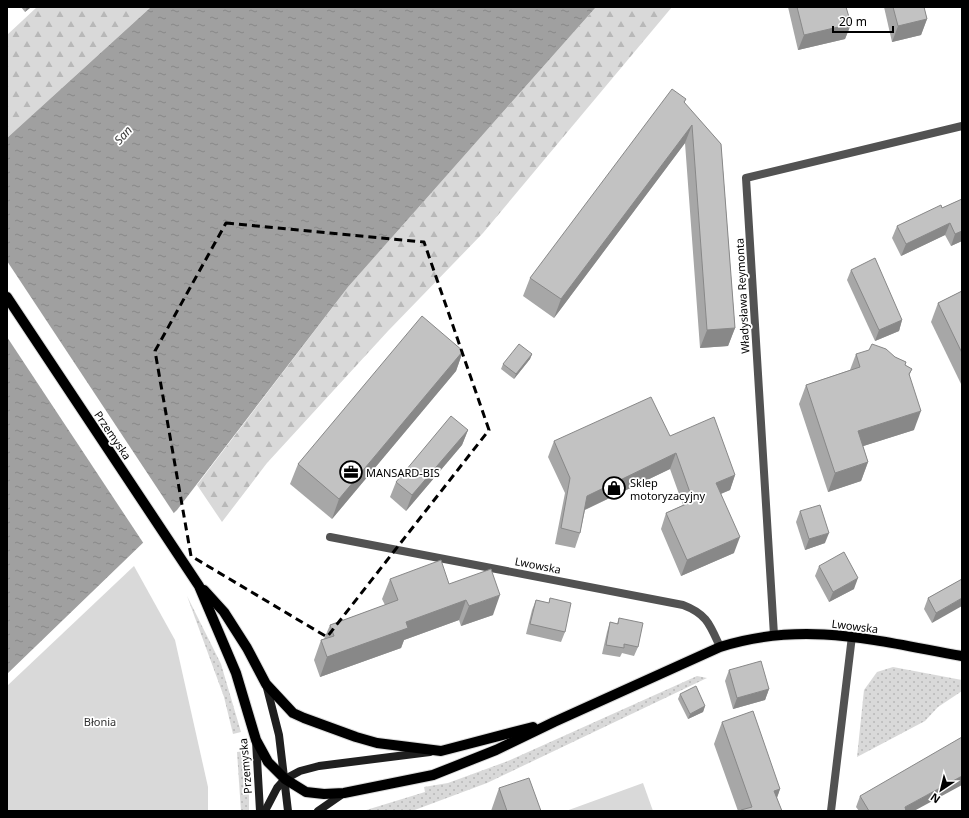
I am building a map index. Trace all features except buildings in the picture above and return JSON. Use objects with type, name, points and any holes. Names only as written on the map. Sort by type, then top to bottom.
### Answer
[{"type":"main road","name":"Przemyska","points":[[7,297],[200,586],[224,612],[247,648],[266,684],[280,735],[288,811]]},
{"type":"main road","name":"Przemyska","points":[[200,586],[236,673],[256,740],[260,811]]},
{"type":"main road","name":"Lwowska","points":[[256,740],[268,762],[285,779],[306,792],[324,794],[344,793],[433,775],[496,750],[554,722],[720,647],[746,639],[774,635],[816,634],[852,636],[962,656]]},
{"type":"main road","name":"Lwowska","points":[[266,684],[293,713],[335,730],[378,743],[440,751]]},
{"type":"main road","name":"Lwowska","points":[[266,811],[277,788],[285,779],[300,771],[319,766],[440,751],[554,722]]},
{"type":"main road","name":"Lwowska","points":[[318,811],[344,793]]},
{"type":"street","name":"Władysława Reymonta","points":[[774,635],[746,178],[962,126]]},
{"type":"street","name":"Lwowska","points":[[330,537],[683,605],[696,610],[706,618],[720,647]]},
{"type":"street","points":[[831,811],[852,636]]},
{"type":"highlighted area","points":[[226,223],[424,242],[489,430],[327,637],[191,556],[155,351]]},
{"type":"green space","points":[[37,7],[151,7],[7,138],[7,35]]},
{"type":"green space","points":[[596,7],[672,7],[483,233],[388,331],[267,463],[222,522],[197,485],[348,287]]},
{"type":"green space","name":"Błonia","points":[[134,566],[175,640],[208,787],[208,811],[7,811],[7,686]]},
{"type":"green space","points":[[187,596],[221,664],[241,732],[233,734],[224,697]]},
{"type":"green space","points":[[893,667],[962,680],[962,691],[938,707],[925,721],[857,757],[864,690],[877,672]]},
{"type":"green space","points":[[697,676],[707,678],[487,783],[412,811],[363,811],[425,792],[424,787],[448,783],[508,761]]},
{"type":"green space","points":[[245,751],[249,785],[249,811],[241,811],[237,752]]},
{"type":"green space","points":[[643,783],[653,811],[566,811]]},
{"type":"water","name":"San","points":[[151,7],[596,7],[348,287],[177,510],[7,674],[7,138]]},
{"type":"pier","points":[[7,261],[175,515],[144,544],[7,337]]},
{"type":"place","name":"MANSARD-BIS","points":[[351,472]]},
{"type":"place","name":"Sklep motoryzacyjny","points":[[614,488]]}]
